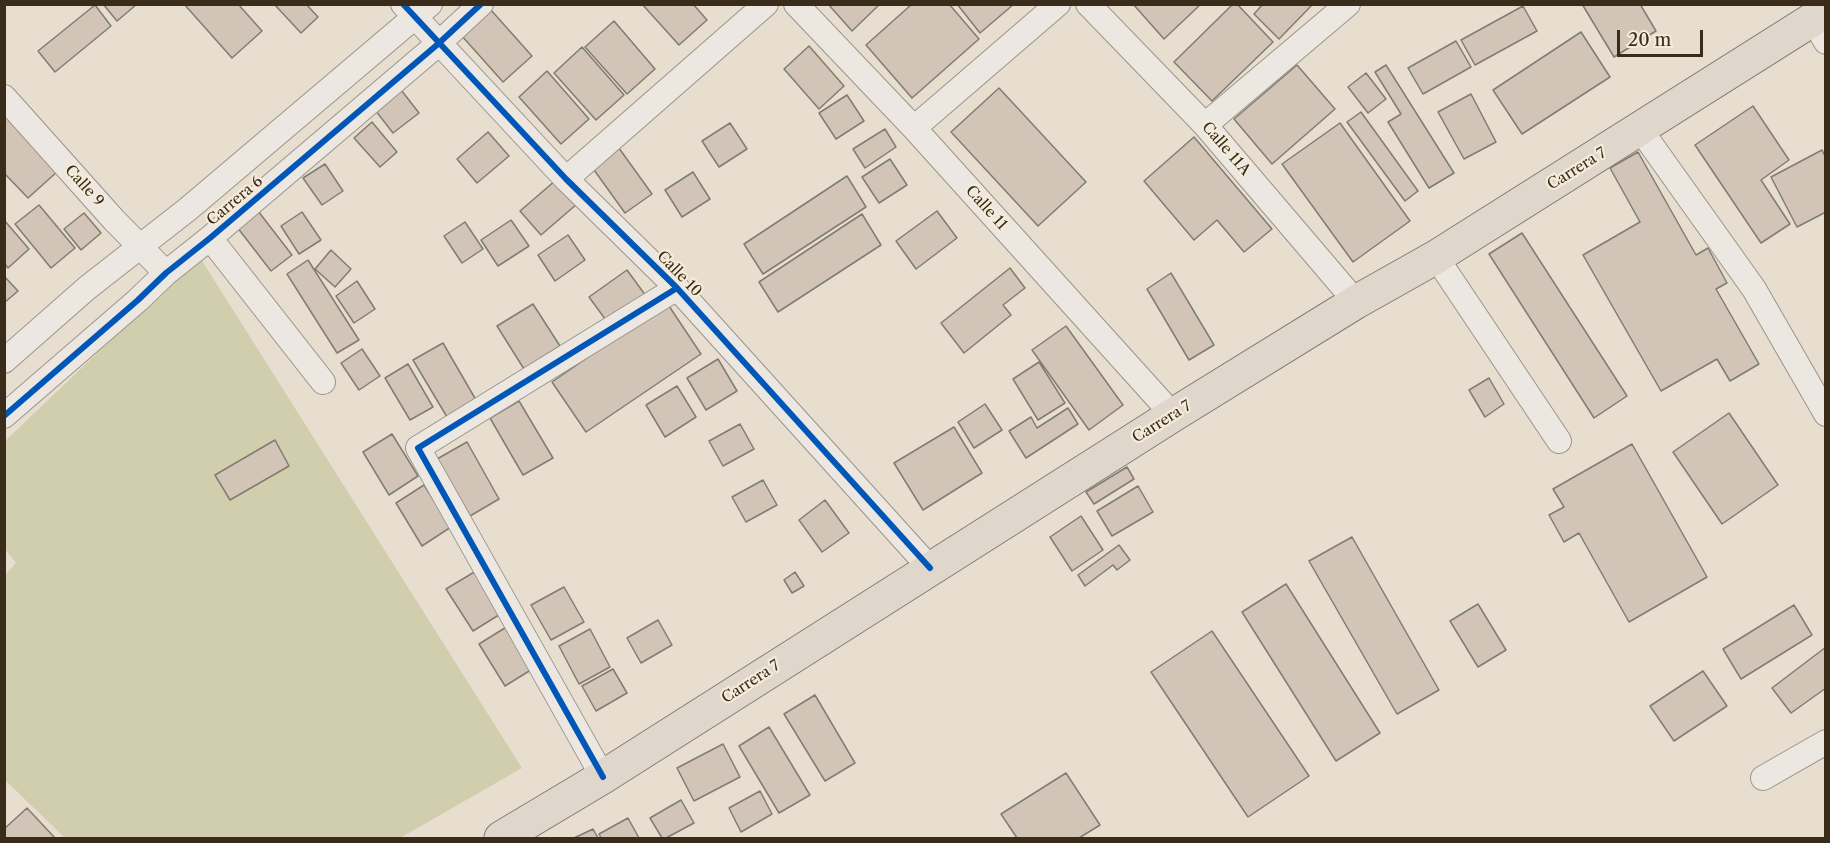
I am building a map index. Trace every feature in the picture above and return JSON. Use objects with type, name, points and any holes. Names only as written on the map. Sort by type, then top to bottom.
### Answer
[{"type":"main road","name":"Carrera 7","points":[[501,838],[603,777],[930,568],[1356,302],[1436,257],[1640,129],[1821,24]]},
{"type":"street","name":"Carrera 6","points":[[4,416],[166,273],[438,44],[481,4]]},
{"type":"street","points":[[566,179],[766,4]]},
{"type":"street","name":"Calle 11","points":[[796,4],[914,128],[1173,415]]},
{"type":"street","points":[[914,128],[1059,4]]},
{"type":"street","name":"Calle 11A","points":[[1088,4],[1205,125],[1356,302]]},
{"type":"street","points":[[1205,125],[1348,4]]},
{"type":"street","name":"Carrera 6","points":[[4,361],[87,288],[188,208],[416,9]]},
{"type":"street","name":"Calle 10","points":[[416,9],[438,44],[566,179],[677,288],[930,568]]},
{"type":"street","name":"Calle 9","points":[[4,97],[114,220],[166,273]]},
{"type":"street","points":[[1640,129],[1754,289],[1826,414]]},
{"type":"street","points":[[210,238],[323,382]]},
{"type":"street","points":[[1436,257],[1559,441]]},
{"type":"street","points":[[603,777],[418,448],[677,288]]},
{"type":"street","points":[[1763,778],[1826,742]]},
{"type":"shaded area","points":[[199,256],[522,768],[400,838],[65,838],[5,780],[5,575],[16,563],[5,549],[4,442]]},
{"type":"building","points":[[103,4],[137,4],[117,21]]},
{"type":"building","points":[[184,4],[238,4],[262,31],[232,58]]},
{"type":"building","points":[[274,4],[306,4],[318,17],[301,33]]},
{"type":"building","points":[[642,4],[693,4],[707,20],[679,45]]},
{"type":"building","points":[[828,4],[880,4],[852,31]]},
{"type":"building","points":[[912,4],[949,4],[979,39],[912,98],[866,45]]},
{"type":"building","points":[[957,4],[1014,4],[980,33]]},
{"type":"building","points":[[1133,4],[1201,4],[1164,39]]},
{"type":"building","points":[[1233,4],[1237,4],[1273,42],[1212,101],[1174,62]]},
{"type":"building","points":[[1263,4],[1313,4],[1279,39],[1254,14]]},
{"type":"building","points":[[1582,4],[1640,4],[1656,31],[1614,57]]},
{"type":"building","points":[[95,5],[111,26],[55,72],[38,51]]},
{"type":"building","points":[[1523,6],[1537,31],[1475,65],[1461,40]]},
{"type":"building","points":[[490,9],[532,56],[503,82],[461,35]]},
{"type":"building","points":[[614,21],[655,69],[627,94],[585,47]]},
{"type":"building","points":[[1581,32],[1610,77],[1522,134],[1493,90]]},
{"type":"building","points":[[1456,41],[1471,67],[1423,94],[1408,68]]},
{"type":"building","points":[[809,46],[844,86],[819,109],[784,69]]},
{"type":"building","points":[[582,47],[624,95],[596,120],[554,73]]},
{"type":"building","points":[[1297,65],[1335,109],[1272,164],[1234,119]]},
{"type":"building","points":[[1386,65],[1454,173],[1429,188],[1388,122],[1401,114],[1375,72]]},
{"type":"building","points":[[547,71],[589,119],[561,144],[519,97]]},
{"type":"building","points":[[1366,73],[1386,99],[1368,113],[1348,87]]},
{"type":"building","points":[[398,86],[419,113],[393,133],[372,106]]},
{"type":"building","points":[[999,88],[1086,182],[1038,226],[951,132]]},
{"type":"building","points":[[1471,94],[1496,142],[1464,159],[1438,112]]},
{"type":"building","points":[[847,95],[864,121],[836,139],[819,113]]},
{"type":"building","points":[[1753,106],[1789,160],[1761,180],[1790,224],[1761,243],[1695,145]]},
{"type":"building","points":[[1361,112],[1418,191],[1405,201],[1347,122]]},
{"type":"building","points":[[7,115],[58,171],[28,198],[4,173],[4,117]]},
{"type":"building","points":[[372,122],[397,152],[380,167],[354,138]]},
{"type":"building","points":[[730,123],[747,149],[719,167],[702,141]]},
{"type":"building","points":[[1340,123],[1410,221],[1353,262],[1282,164]]},
{"type":"building","points":[[885,129],[896,147],[865,168],[853,149]]},
{"type":"building","points":[[488,132],[509,156],[477,183],[457,159]]},
{"type":"building","points":[[1194,137],[1272,229],[1244,252],[1217,220],[1194,240],[1144,181]]},
{"type":"building","points":[[616,144],[652,194],[625,213],[589,163]]},
{"type":"building","points":[[1822,150],[1826,158],[1826,212],[1797,227],[1771,177]]},
{"type":"building","points":[[1638,152],[1696,255],[1708,248],[1727,283],[1716,289],[1759,364],[1730,381],[1717,359],[1661,391],[1583,255],[1640,222],[1610,168]]},
{"type":"building","points":[[890,159],[907,185],[879,203],[862,177]]},
{"type":"building","points":[[325,164],[343,191],[322,205],[303,178]]},
{"type":"building","points":[[693,172],[710,199],[682,217],[665,190]]},
{"type":"building","points":[[847,176],[866,207],[763,274],[744,244]]},
{"type":"building","points":[[556,180],[577,204],[541,235],[520,211]]},
{"type":"building","points":[[39,205],[75,248],[51,268],[15,224]]},
{"type":"building","points":[[258,211],[292,255],[271,271],[237,227]]},
{"type":"building","points":[[937,211],[957,238],[916,269],[896,241]]},
{"type":"building","points":[[302,212],[321,240],[299,254],[281,226]]},
{"type":"building","points":[[84,213],[101,233],[81,250],[64,229]]},
{"type":"building","points":[[862,214],[881,245],[778,312],[759,282]]},
{"type":"building","points":[[4,220],[29,249],[8,268],[4,263]]},
{"type":"building","points":[[511,220],[529,246],[498,266],[481,240]]},
{"type":"building","points":[[465,222],[483,249],[462,263],[444,236]]},
{"type":"building","points":[[1522,233],[1627,396],[1594,418],[1489,254]]},
{"type":"building","points":[[568,235],[585,260],[555,281],[538,255]]},
{"type":"building","points":[[331,250],[351,269],[335,287],[315,269]]},
{"type":"building","points":[[308,260],[359,340],[337,353],[287,274]]},
{"type":"building","points":[[1010,268],[1025,288],[1003,305],[1011,315],[964,353],[941,323]]},
{"type":"building","points":[[627,270],[646,296],[608,323],[589,297]]},
{"type":"building","points":[[1171,273],[1214,345],[1189,360],[1147,289]]},
{"type":"building","points":[[4,276],[18,291],[4,303]]},
{"type":"building","points":[[357,281],[375,309],[354,323],[336,296]]},
{"type":"building","points":[[667,303],[701,354],[586,432],[552,382]]},
{"type":"building","points":[[533,304],[560,346],[524,369],[497,326]]},
{"type":"building","points":[[1066,326],[1123,405],[1089,430],[1032,350]]},
{"type":"building","points":[[443,343],[476,400],[447,417],[413,360]]},
{"type":"building","points":[[362,349],[380,376],[359,390],[341,363]]},
{"type":"building","points":[[718,359],[737,391],[706,410],[687,378]]},
{"type":"building","points":[[1039,362],[1065,403],[1038,420],[1013,379]]},
{"type":"building","points":[[408,364],[433,407],[410,420],[385,378]]},
{"type":"building","points":[[1489,378],[1504,404],[1485,417],[1469,390]]},
{"type":"building","points":[[677,386],[696,417],[665,437],[646,405]]},
{"type":"building","points":[[519,401],[553,458],[523,475],[490,418]]},
{"type":"building","points":[[985,404],[1002,430],[974,448],[958,422]]},
{"type":"building","points":[[1068,408],[1078,424],[1026,458],[1009,431],[1031,417],[1037,428]]},
{"type":"building","points":[[1729,413],[1778,485],[1722,524],[1673,452]]},
{"type":"building","points":[[740,424],[754,449],[723,466],[709,441]]},
{"type":"building","points":[[954,427],[982,473],[923,510],[894,463]]},
{"type":"building","points":[[392,434],[418,476],[389,495],[363,452]]},
{"type":"building","points":[[275,440],[289,466],[230,500],[215,475]]},
{"type":"building","points":[[467,442],[499,499],[470,516],[437,459]]},
{"type":"building","points":[[1632,444],[1707,577],[1629,622],[1579,533],[1564,542],[1549,515],[1564,507],[1553,489]]},
{"type":"building","points":[[1127,467],[1134,479],[1094,504],[1086,492]]},
{"type":"building","points":[[763,480],[777,505],[746,522],[732,497]]},
{"type":"building","points":[[424,485],[451,527],[422,546],[396,503]]},
{"type":"building","points":[[1138,486],[1153,512],[1112,536],[1097,511]]},
{"type":"building","points":[[825,500],[849,533],[822,552],[799,520]]},
{"type":"building","points":[[1081,516],[1103,550],[1072,571],[1050,537]]},
{"type":"building","points":[[1352,537],[1439,690],[1397,714],[1309,561]]},
{"type":"building","points":[[1119,545],[1130,560],[1117,570],[1113,565],[1085,586],[1078,575]]},
{"type":"building","points":[[476,571],[502,613],[473,631],[446,589]]},
{"type":"building","points":[[795,572],[804,586],[792,593],[784,580]]},
{"type":"building","points":[[1286,584],[1380,733],[1336,761],[1242,612]]},
{"type":"building","points":[[564,587],[584,622],[551,640],[531,605]]},
{"type":"building","points":[[1478,604],[1506,650],[1478,667],[1450,621]]},
{"type":"building","points":[[1794,605],[1812,635],[1741,679],[1723,649]]},
{"type":"building","points":[[658,620],[672,645],[641,663],[627,638]]},
{"type":"building","points":[[508,626],[534,668],[505,686],[479,644]]},
{"type":"building","points":[[590,629],[610,667],[579,684],[559,646]]},
{"type":"building","points":[[1212,631],[1309,776],[1248,817],[1151,672]]},
{"type":"building","points":[[1826,647],[1826,688],[1791,713],[1772,688]]},
{"type":"building","points":[[613,669],[627,693],[596,711],[582,686]]},
{"type":"building","points":[[1703,671],[1727,706],[1674,741],[1650,706]]},
{"type":"building","points":[[815,695],[855,763],[825,781],[784,714]]},
{"type":"building","points":[[769,727],[810,795],[779,813],[739,746]]},
{"type":"building","points":[[723,744],[740,777],[694,801],[677,768]]},
{"type":"building","points":[[1066,773],[1100,825],[1079,838],[1017,838],[1001,814]]},
{"type":"building","points":[[760,791],[772,814],[741,832],[729,808]]},
{"type":"building","points":[[681,800],[694,823],[662,838],[650,818]]},
{"type":"building","points":[[27,808],[55,838],[4,838],[4,829]]},
{"type":"building","points":[[628,818],[639,838],[601,838],[599,834]]},
{"type":"building","points":[[593,829],[598,838],[574,838]]},
{"type":"cycle path","points":[[403,4],[566,179],[677,288],[930,568]]},
{"type":"cycle path","points":[[4,416],[166,273],[438,44],[481,4]]},
{"type":"cycle path","points":[[603,777],[418,448],[677,288]]}]
